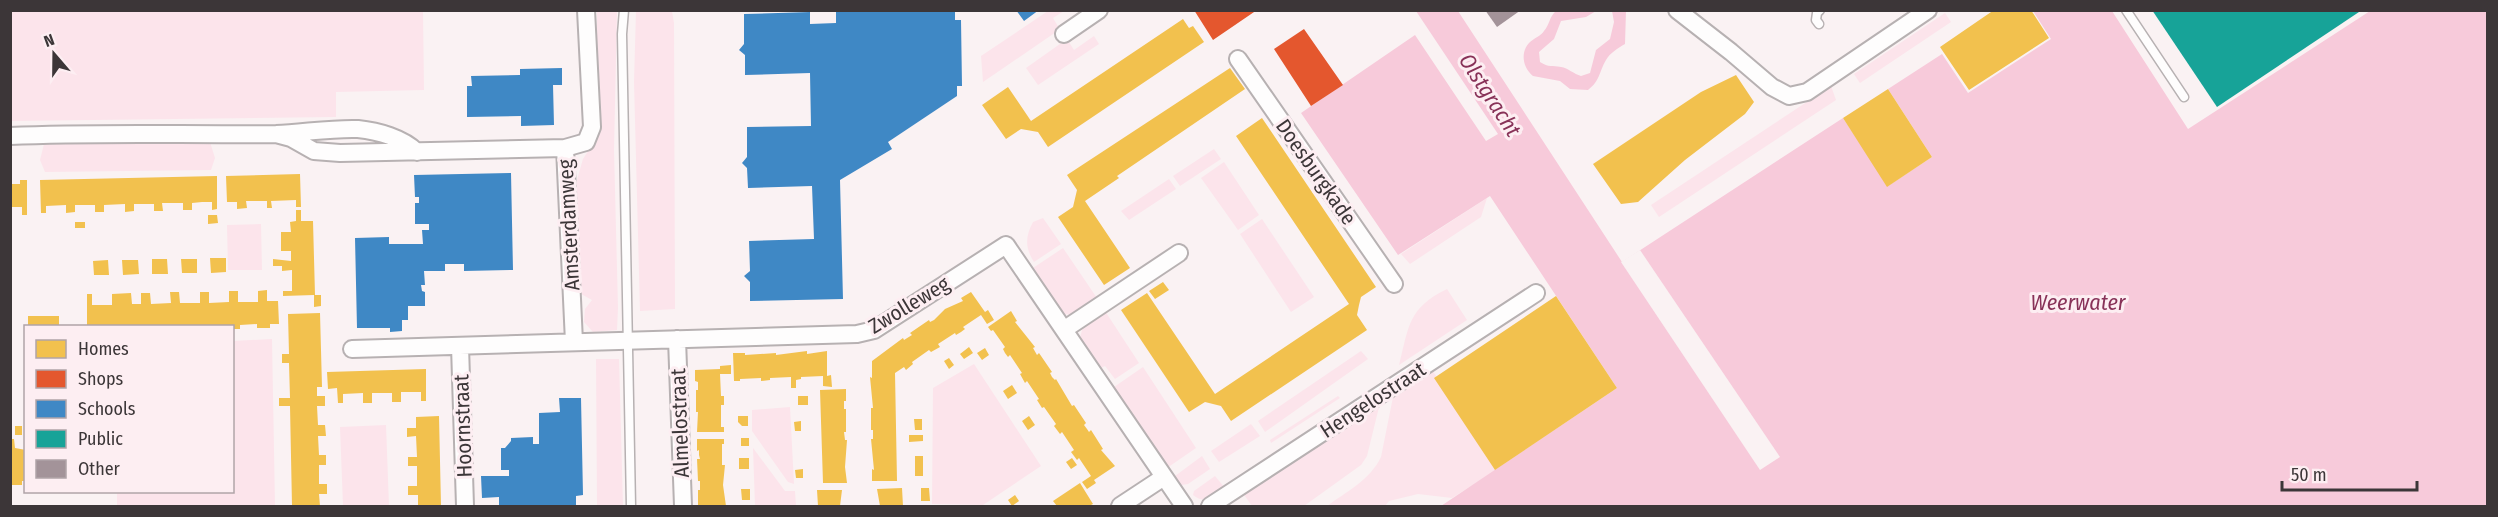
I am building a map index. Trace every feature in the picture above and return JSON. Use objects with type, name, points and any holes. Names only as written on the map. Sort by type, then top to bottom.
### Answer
[{"type":"street","points":[[565,148],[586,142],[592,127],[586,10]]},
{"type":"street","points":[[1064,34],[1099,10]]},
{"type":"street","points":[[1677,10],[1772,87],[1789,96],[1807,92],[1928,10]]},
{"type":"street","name":"Doesburgkade","points":[[1238,59],[1394,284]]},
{"type":"street","name":"Amsterdamweg","points":[[10,136],[276,134],[358,129],[381,133],[409,144],[417,152]]},
{"type":"street","name":"Amsterdamweg","points":[[276,134],[291,138],[314,151],[417,152],[565,148],[574,342]]},
{"type":"street","name":"Zwolleweg","points":[[628,341],[857,334],[874,330],[1006,245],[1184,507]]},
{"type":"street","points":[[1065,329],[1179,253]]},
{"type":"street","name":"Hengelostraat","points":[[1210,507],[1536,293]]},
{"type":"street","name":"Almelostraat","points":[[677,339],[683,507]]},
{"type":"street","points":[[352,349],[628,341]]},
{"type":"street","name":"Hoornstraat","points":[[460,346],[465,507]]},
{"type":"street","points":[[1120,507],[1164,477]]},
{"type":"lane","points":[[624,10],[622,34],[631,507]]},
{"type":"lane","points":[[1819,24],[1816,20],[1820,10]]},
{"type":"lane","points":[[2126,10],[2184,97]]},
{"type":"shaded area","points":[[10,11],[423,11],[424,90],[336,92],[336,117],[11,121]]},
{"type":"shaded area","points":[[597,11],[617,11],[614,150],[618,308],[617,330],[593,332],[584,322],[585,309],[592,300],[581,294],[575,187],[583,159],[597,137]]},
{"type":"shaded area","points":[[636,11],[672,11],[674,23],[675,309],[640,311],[634,82]]},
{"type":"shaded area","points":[[1048,11],[1064,11],[1053,18],[1059,28],[1056,32],[983,82],[981,56]]},
{"type":"shaded area","points":[[1945,13],[1951,22],[1860,83],[1854,74]]},
{"type":"shaded area","points":[[1094,36],[1099,44],[1038,85],[1026,68],[1067,39],[1074,50]]},
{"type":"shaded area","points":[[1831,86],[1836,100],[1659,217],[1651,205]]},
{"type":"shaded area","points":[[210,142],[215,158],[211,170],[45,172],[40,160],[44,144]]},
{"type":"shaded area","points":[[1214,149],[1221,159],[1180,186],[1173,176]]},
{"type":"shaded area","points":[[1224,162],[1259,215],[1238,230],[1201,178]]},
{"type":"shaded area","points":[[1169,179],[1176,189],[1129,220],[1121,211]]},
{"type":"shaded area","points":[[1487,198],[1481,217],[1410,264],[1401,254]]},
{"type":"shaded area","points":[[1043,218],[1061,244],[1034,262],[1029,252],[1027,238],[1033,222]]},
{"type":"shaded area","points":[[1262,219],[1314,297],[1291,312],[1240,234]]},
{"type":"shaded area","points":[[261,224],[262,270],[228,270],[227,225]]},
{"type":"shaded area","points":[[1063,248],[1099,301],[1072,317],[1065,315],[1033,268]]},
{"type":"shaded area","points":[[1447,289],[1467,320],[1399,365],[1408,329],[1417,311],[1424,303]]},
{"type":"shaded area","points":[[1105,311],[1139,363],[1115,379],[1105,366],[1101,368],[1080,337],[1083,327]]},
{"type":"shaded area","points":[[272,339],[275,506],[117,506],[117,493],[234,493],[234,341]]},
{"type":"shaded area","points":[[1361,351],[1368,359],[1265,432],[1258,421]]},
{"type":"shaded area","points":[[596,359],[619,359],[623,506],[597,506]]},
{"type":"shaded area","points":[[974,364],[1041,466],[983,505],[932,504],[933,388]]},
{"type":"shaded area","points":[[1143,367],[1196,448],[1167,468],[1114,387]]},
{"type":"shaded area","points":[[1430,367],[1500,468],[1452,498],[1418,494],[1389,501],[1385,506],[1327,506],[1371,472],[1381,457],[1394,392]]},
{"type":"shaded area","points":[[1338,396],[1340,398],[1271,443],[1270,440]]},
{"type":"shaded area","points":[[1381,399],[1367,456],[1361,465],[1304,506],[1252,506],[1242,492]]},
{"type":"shaded area","points":[[790,407],[794,484],[788,482],[752,431],[752,410]]},
{"type":"shaded area","points":[[1251,424],[1260,436],[1219,462],[1211,451]]},
{"type":"shaded area","points":[[386,425],[389,506],[343,506],[340,427]]},
{"type":"shaded area","points":[[753,448],[785,491],[795,491],[796,506],[755,506]]},
{"type":"shaded area","points":[[1202,456],[1210,469],[1188,484],[1181,485],[1175,476]]},
{"type":"shaded area","points":[[1215,476],[1225,488],[1222,491],[1206,499],[1193,495],[1194,491]]},
{"type":"water","name":"Weerwater","points":[[1416,11],[1458,11],[1622,262],[1843,118],[1888,186],[1932,157],[1888,89],[1942,54],[1968,93],[2051,39],[2033,11],[2112,11],[2188,129],[2370,11],[2487,11],[2487,506],[1441,506],[1617,388],[1490,196],[1398,255],[1301,113],[1415,35],[1486,141],[1498,134]]},
{"type":"water","points":[[1556,11],[1596,11],[1586,17],[1561,21],[1554,39],[1539,52],[1540,62],[1543,64],[1564,68],[1581,76],[1590,73],[1596,50],[1610,39],[1614,22],[1612,11],[1626,11],[1625,44],[1608,57],[1597,80],[1588,90],[1570,89],[1560,81],[1533,76],[1525,65],[1526,47],[1543,33]]},
{"type":"pier","points":[[1640,250],[1780,457],[1760,470],[1621,262]]},
{"type":"building: Homes","points":[[1994,10],[2031,10],[2049,38],[1969,90],[1940,47]]},
{"type":"building: Homes","points":[[1183,19],[1189,28],[1193,26],[1204,42],[1048,147],[1038,132],[1021,129],[1006,139],[982,105],[1008,87],[1031,121]]},
{"type":"building: Homes","points":[[1230,68],[1245,89],[1117,176],[1119,178],[1085,201],[1130,268],[1104,285],[1058,217],[1073,207],[1077,190],[1067,175]]},
{"type":"building: Homes","points":[[1736,75],[1754,102],[1745,114],[1685,160],[1638,202],[1621,204],[1593,164],[1701,92]]},
{"type":"building: Homes","points":[[1888,89],[1932,157],[1887,187],[1843,118]]},
{"type":"building: Homes","points":[[1262,118],[1376,287],[1361,297],[1359,305],[1357,315],[1367,330],[1231,421],[1221,406],[1205,402],[1189,412],[1121,310],[1147,293],[1215,394],[1349,304],[1236,136]]},
{"type":"building: Homes","points":[[300,174],[301,207],[296,207],[296,200],[271,201],[272,208],[267,208],[267,201],[246,201],[247,208],[237,209],[237,202],[227,202],[226,176]]},
{"type":"building: Homes","points":[[217,176],[217,209],[212,210],[212,202],[192,203],[192,210],[183,210],[183,203],[162,203],[163,211],[154,211],[154,204],[134,204],[134,211],[125,212],[125,204],[104,205],[104,212],[95,212],[95,205],[75,205],[75,212],[66,213],[66,205],[46,206],[46,213],[41,213],[40,180]]},
{"type":"building: Homes","points":[[20,180],[27,180],[27,215],[22,215],[22,207],[10,207],[10,184],[20,184]]},
{"type":"building: Homes","points":[[296,210],[301,210],[301,221],[313,221],[315,295],[321,295],[321,306],[314,307],[314,295],[283,296],[283,291],[292,291],[292,270],[282,271],[282,266],[273,266],[273,259],[291,261],[291,251],[281,251],[281,232],[291,232],[290,222],[296,221]]},
{"type":"building: Homes","points":[[208,215],[217,215],[218,223],[208,224]]},
{"type":"building: Homes","points":[[75,222],[85,222],[85,228],[75,228]]},
{"type":"building: Homes","points":[[210,258],[226,258],[226,272],[211,273]]},
{"type":"building: Homes","points":[[152,259],[167,259],[168,274],[152,274]]},
{"type":"building: Homes","points":[[181,259],[197,259],[197,273],[182,273]]},
{"type":"building: Homes","points":[[108,260],[109,275],[94,275],[93,261]]},
{"type":"building: Homes","points":[[122,260],[138,260],[139,274],[123,275]]},
{"type":"building: Homes","points":[[1163,282],[1169,290],[1155,299],[1149,291]]},
{"type":"building: Homes","points":[[267,290],[267,301],[278,301],[279,324],[270,324],[270,328],[257,328],[257,324],[240,325],[240,329],[234,329],[234,325],[87,325],[87,294],[92,294],[92,305],[112,305],[112,294],[131,293],[132,304],[141,304],[141,293],[150,293],[151,304],[171,303],[170,292],[179,292],[180,303],[200,303],[200,292],[209,292],[209,303],[229,302],[229,291],[238,291],[238,302],[258,302],[258,291]]},
{"type":"building: Homes","points":[[971,292],[985,312],[988,310],[994,320],[987,324],[981,315],[963,327],[965,329],[961,332],[956,335],[955,333],[938,344],[940,347],[931,352],[929,350],[912,362],[913,364],[906,370],[904,367],[895,373],[897,481],[872,481],[872,469],[874,470],[871,408],[873,408],[870,377],[872,378],[872,361],[903,338],[904,340],[912,335],[910,333],[929,320],[930,322],[934,320],[945,309],[963,301],[961,298]]},
{"type":"building: Homes","points":[[1556,296],[1617,388],[1495,470],[1434,378]]},
{"type":"building: Homes","points":[[1011,311],[1017,321],[1015,322],[1035,347],[1033,348],[1037,355],[1039,353],[1052,372],[1050,373],[1052,377],[1056,379],[1072,406],[1074,405],[1086,423],[1084,425],[1089,432],[1091,430],[1103,449],[1101,450],[1115,466],[1094,480],[1096,483],[1087,489],[1082,482],[1091,476],[1079,458],[1077,460],[1071,452],[1074,450],[1062,432],[1060,434],[1054,426],[1056,424],[1044,407],[1042,408],[1027,381],[1025,383],[1020,374],[1022,373],[1010,355],[1008,357],[1005,353],[1003,349],[1005,347],[993,330],[991,331],[988,327]]},
{"type":"building: Homes","points":[[320,313],[322,387],[317,387],[317,396],[325,396],[325,406],[317,406],[318,425],[325,425],[326,436],[318,436],[319,455],[326,455],[326,465],[319,465],[319,484],[327,484],[327,494],[319,494],[320,506],[292,506],[290,406],[279,406],[279,398],[290,398],[289,363],[282,363],[282,354],[289,354],[288,314]]},
{"type":"building: Homes","points":[[28,316],[59,316],[59,325],[28,325]]},
{"type":"building: Homes","points":[[969,347],[973,353],[964,359],[960,354]]},
{"type":"building: Homes","points":[[985,348],[989,355],[982,360],[977,353]]},
{"type":"building: Homes","points":[[807,351],[807,354],[827,351],[827,376],[831,375],[832,387],[823,386],[823,376],[801,377],[796,380],[796,388],[791,388],[791,377],[761,381],[761,378],[734,381],[733,353],[745,353],[745,355],[776,353],[776,355]]},
{"type":"building: Homes","points":[[949,358],[954,365],[949,369],[944,361]]},
{"type":"building: Homes","points":[[731,365],[731,374],[720,374],[721,396],[724,396],[724,405],[721,405],[721,427],[724,427],[724,432],[697,432],[696,390],[698,390],[698,382],[695,381],[695,370],[720,369],[720,366]]},
{"type":"building: Homes","points":[[426,369],[426,401],[421,401],[421,392],[401,392],[401,402],[392,402],[392,393],[372,393],[372,403],[363,403],[363,393],[343,394],[343,403],[338,403],[337,388],[328,389],[327,372]]},
{"type":"building: Homes","points":[[1012,385],[1017,393],[1008,399],[1003,391]]},
{"type":"building: Homes","points":[[846,389],[844,409],[846,409],[846,432],[844,432],[845,440],[847,440],[845,467],[847,483],[823,483],[820,390]]},
{"type":"building: Homes","points":[[798,396],[808,396],[808,405],[798,405]]},
{"type":"building: Homes","points":[[439,416],[441,506],[418,506],[418,495],[408,495],[408,486],[417,486],[417,466],[408,466],[408,457],[417,457],[416,436],[407,437],[407,428],[416,428],[416,417]]},
{"type":"building: Homes","points":[[738,416],[748,416],[748,426],[742,426],[738,422]]},
{"type":"building: Homes","points":[[1029,416],[1035,425],[1028,430],[1022,421]]},
{"type":"building: Homes","points":[[914,419],[922,419],[922,430],[915,430]]},
{"type":"building: Homes","points":[[801,421],[801,431],[795,431],[794,422]]},
{"type":"building: Homes","points":[[15,426],[22,426],[22,435],[15,435]]},
{"type":"building: Homes","points":[[909,435],[923,435],[923,441],[909,442]]},
{"type":"building: Homes","points":[[741,438],[749,438],[749,446],[741,446]]},
{"type":"building: Homes","points":[[10,439],[14,439],[15,448],[24,450],[24,481],[22,485],[10,485]]},
{"type":"building: Homes","points":[[697,439],[724,439],[722,465],[725,465],[723,485],[726,506],[698,506],[700,481],[698,481],[697,459],[700,459]]},
{"type":"building: Homes","points":[[915,456],[923,456],[923,476],[915,476]]},
{"type":"building: Homes","points":[[739,458],[749,458],[749,469],[739,469]]},
{"type":"building: Homes","points":[[1072,458],[1077,465],[1071,469],[1066,462]]},
{"type":"building: Homes","points":[[803,469],[803,478],[796,478],[795,470]]},
{"type":"building: Homes","points":[[1080,483],[1093,504],[1057,506],[1053,501]]},
{"type":"building: Homes","points":[[902,488],[903,506],[880,506],[877,489]]},
{"type":"building: Homes","points":[[921,488],[929,488],[930,501],[921,501]]},
{"type":"building: Homes","points":[[741,489],[750,489],[750,500],[742,500]]},
{"type":"building: Homes","points":[[817,490],[842,490],[840,506],[818,506]]},
{"type":"building: Homes","points":[[1015,495],[1019,501],[1012,506],[1008,500]]},
{"type":"building: Shops","points":[[1194,10],[1257,10],[1213,40]]},
{"type":"building: Shops","points":[[1304,29],[1343,85],[1311,106],[1274,49]]},
{"type":"building: Schools","points":[[836,10],[955,10],[955,20],[961,20],[962,86],[957,86],[957,96],[888,142],[892,149],[840,180],[843,299],[750,301],[750,282],[744,276],[750,271],[749,241],[814,239],[812,186],[748,188],[747,168],[742,163],[747,157],[747,127],[811,126],[810,73],[745,75],[745,55],[739,50],[744,44],[744,14],[810,12],[810,24],[836,23]]},
{"type":"building: Schools","points":[[1016,10],[1039,10],[1024,21]]},
{"type":"building: Schools","points":[[562,68],[562,85],[553,85],[554,125],[521,126],[521,116],[467,117],[467,86],[472,86],[471,76],[520,75],[520,69]]},
{"type":"building: Schools","points":[[511,173],[513,270],[464,271],[464,264],[445,264],[445,271],[424,271],[425,285],[421,285],[422,291],[425,292],[425,306],[408,306],[408,320],[402,320],[402,331],[390,332],[390,328],[357,328],[355,238],[389,237],[389,244],[423,244],[422,230],[429,230],[429,224],[415,224],[415,203],[419,203],[419,197],[415,197],[414,175]]},
{"type":"building: Schools","points":[[559,398],[581,398],[583,495],[576,496],[576,506],[499,506],[499,497],[482,498],[481,476],[509,476],[509,470],[501,470],[501,448],[505,448],[511,438],[533,437],[533,444],[539,444],[539,413],[560,412]]},
{"type":"building: Public","points":[[2152,10],[2362,10],[2217,107]]},
{"type":"building: Other","points":[[1485,10],[1521,10],[1497,27]]},
{"type":"water label","name":"Olstgracht","points":[[1490,95]]}]
